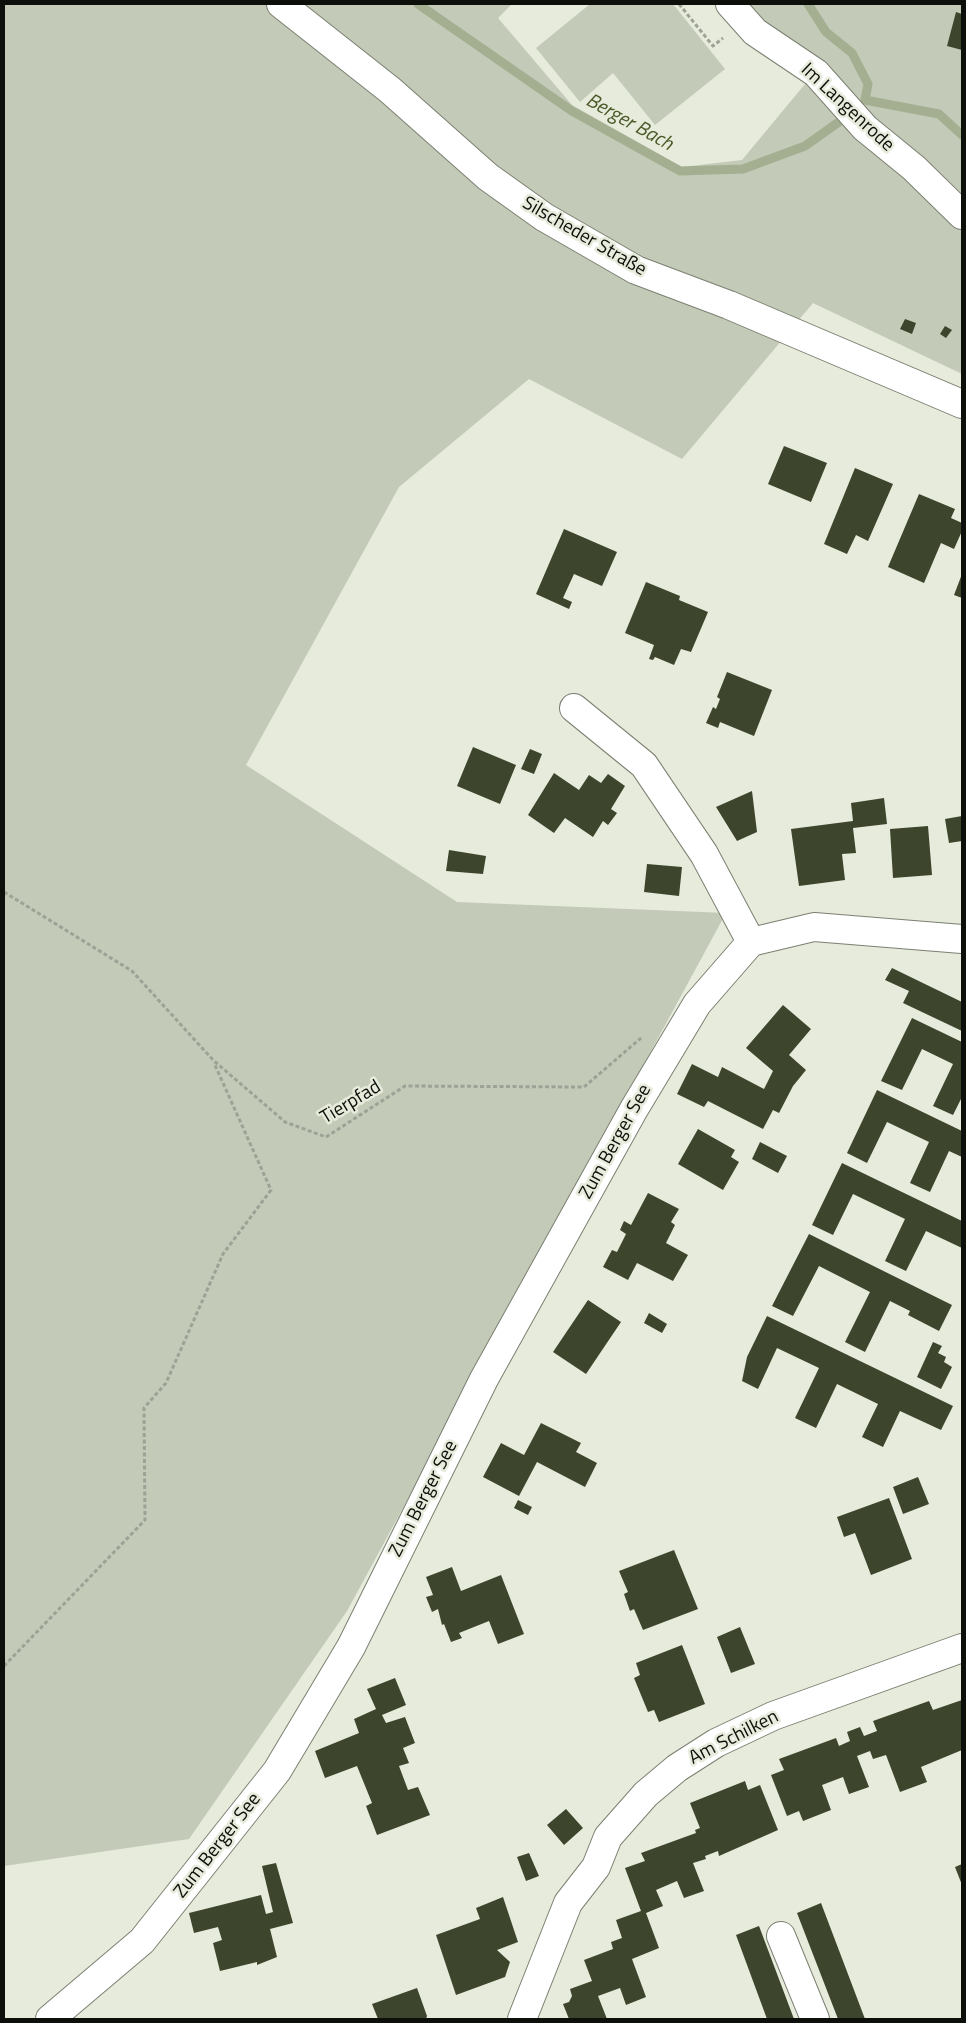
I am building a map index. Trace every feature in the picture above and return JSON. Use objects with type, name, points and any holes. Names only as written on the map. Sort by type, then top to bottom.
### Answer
[{"type":"street","name":"Silscheder Straße","points":[[281,4],[390,90],[488,177],[544,217],[636,270],[730,305],[962,404]]},
{"type":"street","name":"Im Langenrode","points":[[730,4],[755,32],[816,73],[865,128],[914,168],[962,215]]},
{"type":"street","points":[[574,708],[644,765],[704,854],[752,942],[814,927],[962,939]]},
{"type":"street","name":"Zum Berger See","points":[[50,2019],[142,1941],[277,1771],[351,1647],[484,1379],[634,1110],[697,1004],[752,942]]},
{"type":"street","name":"Am Schilken","points":[[522,2019],[568,1903],[596,1867],[608,1837],[646,1794],[677,1768],[716,1743],[773,1716],[962,1648]]},
{"type":"street","points":[[781,1936],[815,2019]]},
{"type":"path","name":"Tierpfad","points":[[4,892],[132,971],[213,1060],[285,1122],[326,1137],[405,1086],[584,1087],[643,1036]]},
{"type":"path","points":[[4,1666],[145,1520],[144,1408],[166,1383],[224,1254],[272,1190],[213,1060]]},
{"type":"green space","points":[[4,4],[512,4],[498,18],[572,105],[682,167],[742,160],[820,66],[772,33],[744,4],[962,4],[962,374],[813,303],[682,459],[529,379],[399,487],[246,765],[457,902],[726,913],[347,1611],[189,1839],[4,1866]]},
{"type":"green space","points":[[590,4],[673,4],[725,69],[655,125],[613,73],[580,102],[536,48]]},
{"type":"building","points":[[956,12],[962,14],[962,50],[947,46]]},
{"type":"building","points":[[905,319],[916,323],[912,334],[900,329]]},
{"type":"building","points":[[945,326],[952,330],[946,338],[940,334]]},
{"type":"building","points":[[784,446],[827,463],[811,502],[768,484]]},
{"type":"building","points":[[855,468],[893,484],[868,541],[856,535],[847,554],[824,544]]},
{"type":"building","points":[[919,494],[955,509],[951,518],[962,523],[962,531],[954,549],[941,543],[924,583],[888,567]]},
{"type":"building","points":[[564,529],[617,552],[602,586],[574,574],[563,598],[572,602],[569,609],[536,594]]},
{"type":"building","points":[[962,574],[962,598],[954,595]]},
{"type":"building","points":[[646,582],[680,596],[679,600],[708,612],[691,652],[681,649],[674,665],[655,657],[653,660],[649,659],[654,645],[625,633]]},
{"type":"building","points":[[727,672],[772,690],[754,736],[720,722],[718,728],[706,723],[713,707],[716,709],[720,699],[717,697]]},
{"type":"building","points":[[473,747],[516,765],[500,804],[457,786]]},
{"type":"building","points":[[530,749],[542,754],[534,774],[521,769]]},
{"type":"building","points":[[554,773],[579,790],[589,775],[601,783],[608,774],[625,786],[611,809],[617,813],[608,825],[603,821],[593,837],[565,818],[554,833],[528,815]]},
{"type":"building","points":[[752,791],[757,832],[737,841],[716,807]]},
{"type":"building","points":[[884,798],[887,824],[853,828],[856,853],[842,854],[845,880],[799,886],[791,829],[853,821],[851,803]]},
{"type":"building","points":[[962,816],[962,841],[949,843],[945,819]]},
{"type":"building","points":[[928,826],[932,875],[893,878],[890,829]]},
{"type":"building","points":[[449,850],[486,856],[483,874],[446,871]]},
{"type":"building","points":[[647,864],[682,867],[679,896],[644,892]]},
{"type":"building","points":[[892,968],[962,1002],[962,1031],[903,1003],[909,991],[885,980]]},
{"type":"building","points":[[783,1005],[811,1029],[789,1055],[806,1070],[793,1086],[779,1113],[773,1110],[763,1129],[708,1101],[704,1107],[677,1094],[692,1064],[718,1077],[722,1067],[764,1089],[773,1071],[746,1048]]},
{"type":"building","points":[[912,1018],[962,1042],[962,1097],[953,1115],[933,1106],[953,1064],[922,1049],[902,1090],[881,1081]]},
{"type":"building","points":[[877,1090],[962,1131],[962,1157],[949,1151],[930,1192],[910,1183],[929,1142],[887,1122],[867,1163],[847,1153]]},
{"type":"building","points":[[698,1129],[735,1150],[731,1157],[739,1162],[723,1190],[678,1164]]},
{"type":"building","points":[[760,1142],[787,1156],[778,1173],[752,1159]]},
{"type":"building","points":[[842,1163],[962,1221],[962,1248],[926,1231],[906,1271],[885,1261],[905,1219],[853,1194],[833,1235],[812,1225]]},
{"type":"building","points":[[648,1193],[679,1209],[671,1222],[675,1225],[666,1243],[688,1255],[673,1281],[637,1263],[628,1280],[603,1267],[612,1250],[617,1252],[626,1234],[620,1230],[624,1221],[631,1225]]},
{"type":"building","points":[[809,1234],[952,1305],[939,1331],[908,1315],[910,1311],[890,1301],[865,1352],[845,1342],[870,1292],[819,1266],[793,1316],[772,1306]]},
{"type":"building","points":[[588,1300],[621,1322],[586,1374],[553,1352]]},
{"type":"building","points":[[649,1313],[667,1324],[662,1333],[644,1323]]},
{"type":"building","points":[[767,1316],[953,1406],[941,1430],[900,1411],[883,1447],[862,1437],[878,1404],[837,1384],[816,1428],[795,1418],[819,1368],[777,1348],[758,1389],[742,1381],[747,1357]]},
{"type":"building","points":[[933,1342],[942,1346],[938,1353],[946,1357],[944,1362],[952,1367],[941,1389],[917,1377]]},
{"type":"building","points":[[541,1423],[581,1443],[576,1452],[597,1463],[585,1487],[537,1462],[519,1496],[483,1477],[501,1443],[524,1455]]},
{"type":"building","points":[[918,1477],[929,1504],[903,1514],[893,1487]]},
{"type":"building","points":[[889,1498],[912,1559],[871,1575],[855,1533],[844,1537],[837,1517]]},
{"type":"building","points":[[518,1500],[532,1507],[528,1515],[514,1508]]},
{"type":"building","points":[[674,1550],[698,1609],[643,1630],[634,1609],[630,1611],[624,1594],[628,1592],[619,1571]]},
{"type":"building","points":[[452,1567],[461,1591],[501,1575],[524,1634],[498,1644],[489,1621],[459,1633],[462,1638],[451,1642],[444,1624],[442,1625],[438,1609],[432,1612],[426,1597],[433,1595],[426,1577]]},
{"type":"building","points":[[740,1627],[755,1664],[731,1673],[717,1637]]},
{"type":"building","points":[[682,1645],[705,1704],[659,1722],[654,1710],[648,1712],[634,1678],[640,1675],[636,1663]]},
{"type":"building","points":[[395,1678],[406,1705],[382,1715],[386,1723],[405,1717],[415,1743],[403,1748],[409,1763],[399,1766],[408,1790],[418,1787],[430,1815],[377,1835],[366,1806],[372,1803],[357,1766],[325,1778],[315,1751],[359,1733],[354,1719],[376,1709],[367,1689]]},
{"type":"building","points":[[962,1700],[962,1750],[921,1767],[927,1782],[900,1792],[886,1755],[873,1759],[870,1751],[857,1756],[869,1787],[849,1794],[843,1777],[822,1785],[831,1810],[803,1821],[799,1811],[787,1816],[771,1775],[784,1770],[779,1759],[836,1738],[839,1746],[850,1741],[847,1732],[860,1727],[864,1736],[877,1731],[873,1721],[929,1701],[933,1710]]},
{"type":"building","points":[[745,1781],[748,1790],[760,1785],[778,1830],[719,1856],[718,1851],[705,1856],[706,1859],[693,1863],[704,1891],[684,1898],[677,1881],[656,1890],[663,1906],[646,1913],[659,1948],[632,1959],[646,1997],[626,2005],[620,1988],[598,1996],[607,2019],[569,2019],[563,2004],[569,2002],[572,1996],[570,1989],[592,1981],[584,1960],[613,1949],[611,1942],[622,1938],[616,1920],[641,1911],[625,1868],[645,1861],[641,1853],[696,1833],[695,1830],[700,1828],[690,1803]]},
{"type":"building","points":[[566,1809],[583,1828],[564,1845],[547,1825]]},
{"type":"building","points":[[529,1853],[539,1876],[526,1881],[517,1857]]},
{"type":"building","points":[[276,1863],[293,1923],[270,1929],[277,1957],[257,1965],[257,1962],[220,1971],[213,1943],[222,1940],[218,1927],[194,1933],[189,1913],[261,1895],[266,1914],[273,1912],[262,1866]]},
{"type":"building","points":[[962,1864],[962,1885],[955,1867]]},
{"type":"building","points":[[503,1897],[518,1942],[497,1950],[510,1962],[505,1977],[456,1995],[436,1935],[480,1919],[476,1908]]},
{"type":"building","points":[[821,1903],[865,2019],[838,2019],[797,1913]]},
{"type":"building","points":[[759,1926],[794,2019],[767,2019],[736,1935]]},
{"type":"building","points":[[417,1988],[427,2016],[426,2019],[378,2019],[372,2004]]},
{"type":"waterway","name":"Berger Bach","points":[[418,4],[572,111],[680,171],[743,169],[805,146],[843,119]]},
{"type":"waterway","points":[[808,4],[826,32],[852,53],[868,84],[865,100],[939,114],[962,135]]}]
